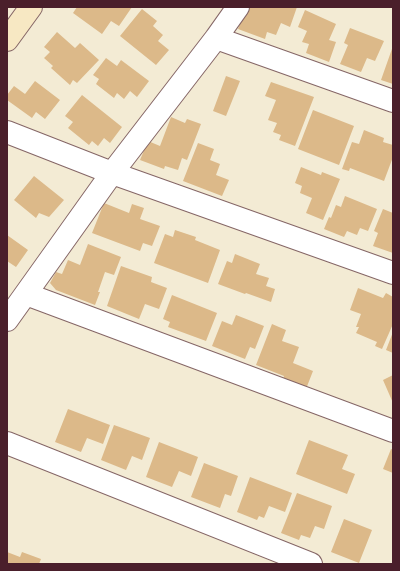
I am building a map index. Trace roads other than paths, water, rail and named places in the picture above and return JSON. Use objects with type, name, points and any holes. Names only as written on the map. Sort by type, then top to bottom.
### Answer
[{"type":"street","points":[[7,40],[31,7]]},
{"type":"street","points":[[7,320],[112,173],[216,38],[238,7]]},
{"type":"street","points":[[216,38],[393,101]]},
{"type":"street","points":[[7,132],[112,173],[393,273]]},
{"type":"street","points":[[26,294],[393,431]]},
{"type":"street","points":[[7,443],[311,564]]}]
